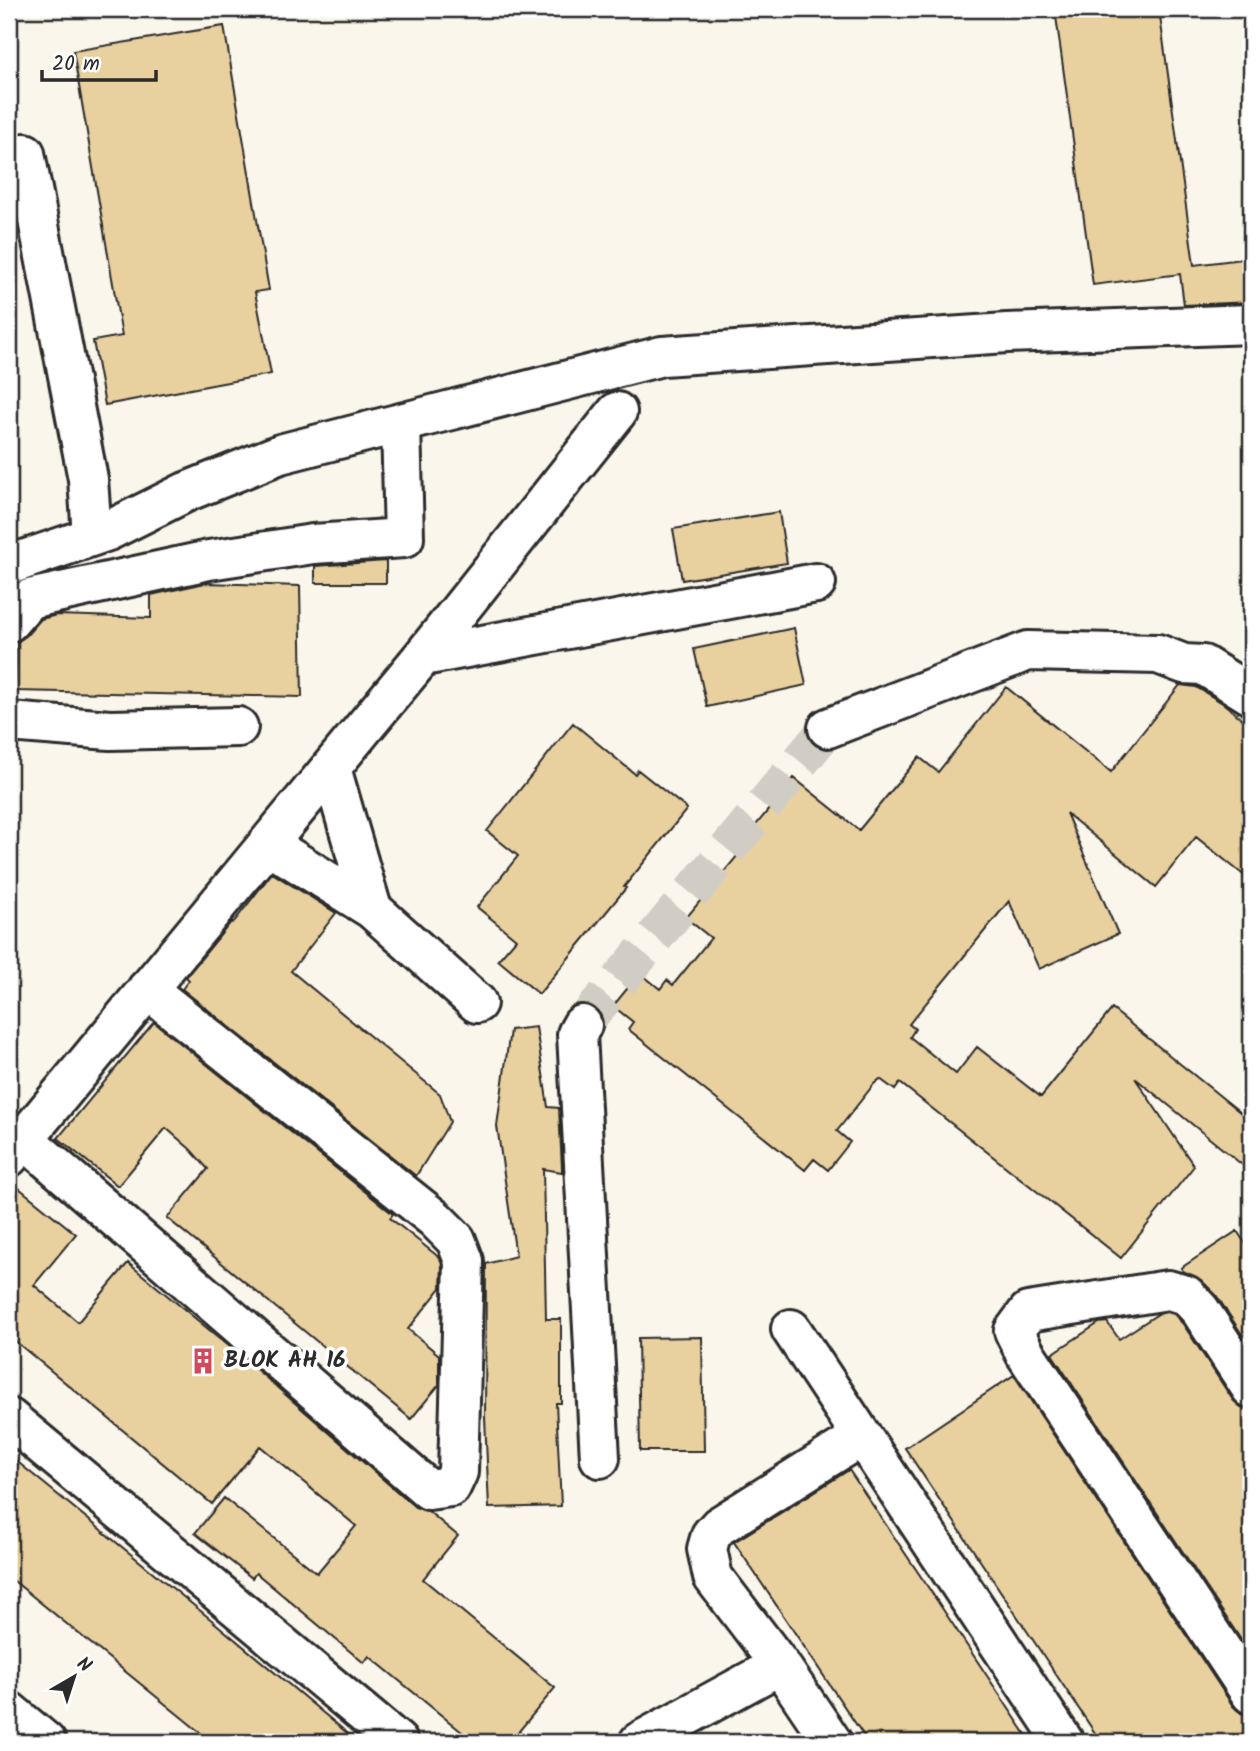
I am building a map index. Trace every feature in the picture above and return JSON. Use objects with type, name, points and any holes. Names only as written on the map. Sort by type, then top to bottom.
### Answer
[{"type":"street","points":[[25,153],[88,479],[92,536]]},
{"type":"street","points":[[9,565],[108,531],[186,492],[280,454],[662,356],[1007,333],[1251,324]]},
{"type":"street","points":[[148,989],[435,1219],[456,1240],[464,1261],[458,1472],[450,1488],[429,1490],[16,1148],[148,989],[269,845],[617,412]]},
{"type":"street","points":[[9,622],[29,599],[209,560],[313,544],[403,539],[406,536],[401,424]]},
{"type":"street","points":[[423,656],[816,583]]},
{"type":"street","points":[[828,728],[1028,651],[1158,654],[1184,664],[1203,665],[1251,695]]},
{"type":"street","points":[[9,722],[110,730],[239,727]]},
{"type":"street","points":[[331,768],[372,909]]},
{"type":"street","points":[[269,845],[372,909],[477,1003]]},
{"type":"street","points":[[582,1025],[576,1034],[600,1458]]},
{"type":"street","points":[[1251,1388],[1200,1310],[1186,1295],[1168,1290],[1028,1312],[1014,1331],[1024,1353],[1251,1694]]},
{"type":"street","points":[[791,1329],[1064,1742]]},
{"type":"street","points":[[9,1418],[398,1742]]},
{"type":"street","points":[[832,1742],[780,1665],[713,1577],[707,1549],[711,1535],[719,1526],[862,1436]]},
{"type":"street","points":[[639,1742],[780,1665]]},
{"type":"street","points":[[9,1711],[46,1742]]},
{"type":"building","points":[[1055,9],[1159,9],[1194,265],[1251,258],[1251,302],[1184,305],[1180,274],[1093,285]]},
{"type":"building","points":[[224,26],[269,290],[255,292],[271,374],[105,405],[93,341],[122,336],[73,51]]},
{"type":"building","points":[[779,512],[787,563],[682,580],[673,529]]},
{"type":"building","points":[[386,561],[386,583],[315,583],[315,566]]},
{"type":"building","points":[[205,583],[300,586],[302,697],[15,691],[17,642],[41,619],[57,615],[151,618],[151,595]]},
{"type":"building","points":[[794,628],[806,685],[707,707],[694,649]]},
{"type":"building","points":[[1180,685],[1196,687],[1224,704],[1251,726],[1251,881],[1196,837],[1156,887],[1066,813],[1118,934],[1039,969],[1009,901],[909,1024],[915,1029],[910,1037],[956,1074],[977,1047],[1041,1097],[1112,1009],[1251,1121],[1251,1172],[1135,1078],[1194,1166],[1121,1258],[900,1083],[895,1090],[880,1079],[874,1084],[837,1131],[850,1142],[828,1170],[814,1159],[805,1170],[628,1029],[633,1022],[613,1006],[640,973],[660,989],[667,980],[673,985],[711,938],[686,918],[752,838],[748,835],[794,778],[859,830],[919,757],[938,772],[1006,687],[1111,772]]},
{"type":"building","points":[[573,723],[635,774],[638,770],[687,809],[539,994],[498,960],[516,939],[477,907],[518,856],[487,831]]},
{"type":"building","points":[[272,873],[336,913],[291,971],[440,1094],[450,1122],[416,1176],[182,989],[189,980],[186,977]]},
{"type":"building","points":[[154,1022],[393,1214],[390,1218],[440,1258],[441,1288],[408,1329],[439,1355],[439,1385],[411,1419],[167,1218],[208,1169],[166,1128],[118,1186],[58,1138]]},
{"type":"building","points":[[536,1027],[548,1107],[559,1108],[562,1172],[543,1169],[546,1319],[561,1319],[561,1403],[556,1403],[561,1506],[489,1508],[485,1417],[486,1264],[516,1256],[497,1126],[510,1030]]},
{"type":"building","points":[[9,1180],[76,1234],[34,1285],[78,1322],[128,1263],[241,1356],[415,1507],[428,1511],[458,1536],[423,1579],[555,1688],[510,1742],[474,1742],[369,1656],[364,1663],[256,1573],[252,1578],[195,1533],[224,1498],[317,1573],[356,1526],[260,1446],[212,1504],[9,1336]]},
{"type":"building","points":[[1237,1231],[1251,1252],[1251,1348],[1216,1295],[1201,1280],[1181,1268]]},
{"type":"building","points":[[1158,1314],[1174,1314],[1183,1324],[1233,1400],[1241,1407],[1251,1410],[1251,1655],[1052,1354],[1099,1323],[1107,1322],[1119,1339]]},
{"type":"building","points":[[702,1337],[704,1451],[640,1451],[638,1338]]},
{"type":"building","points":[[1014,1375],[1233,1706],[1241,1713],[1251,1716],[1251,1742],[1101,1742],[905,1448]]},
{"type":"building","points":[[9,1455],[358,1742],[212,1742],[9,1577]]},
{"type":"building","points":[[849,1470],[1031,1742],[868,1742],[734,1542]]},
{"type":"tunnel","points":[[582,1025],[828,728]]},
{"type":"place","name":"BLOK AH 16","points":[[203,1361]]}]
